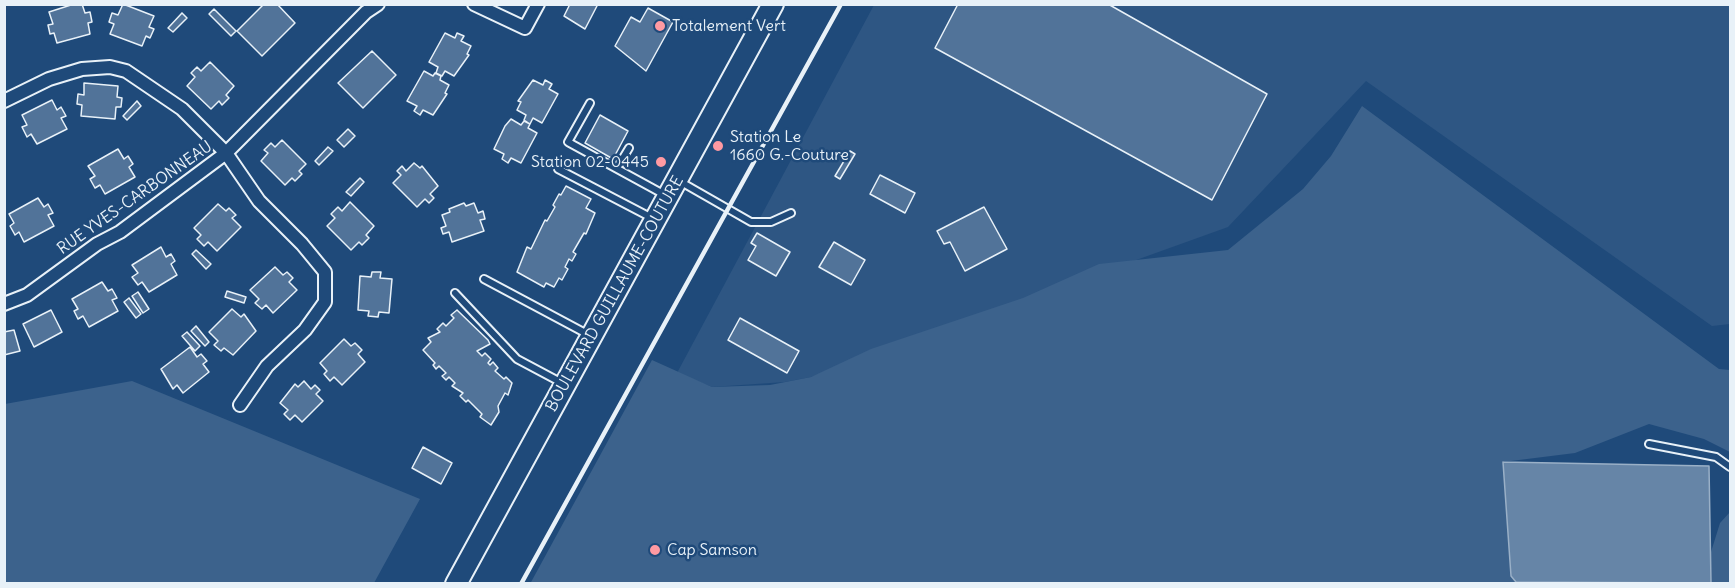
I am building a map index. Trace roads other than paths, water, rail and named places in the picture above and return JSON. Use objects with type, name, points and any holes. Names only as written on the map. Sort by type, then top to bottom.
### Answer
[{"type":"main road","name":"BOULEVARD GUILLAUME-COUTURE","points":[[456,584],[773,4]]},
{"type":"street","name":"RUE YVES-CARBONNEAU","points":[[4,304],[27,295],[97,244],[120,232],[226,153],[366,12],[378,4]]},
{"type":"street","points":[[474,4],[525,28],[538,4]]},
{"type":"street","points":[[4,101],[49,79],[82,69],[110,67],[126,71],[144,81],[182,109],[226,153],[259,201],[302,244],[325,272],[325,302],[305,330],[267,366],[240,405]]},
{"type":"lane","points":[[590,103],[568,142],[617,168],[673,188],[751,222],[771,222],[791,213]]},
{"type":"lane","points":[[617,168],[629,148]]},
{"type":"lane","points":[[558,169],[656,219]]},
{"type":"lane","points":[[484,279],[591,336]]},
{"type":"lane","points":[[455,293],[518,359],[565,384]]},
{"type":"lane","points":[[1649,444],[1667,445],[1716,457],[1731,466]]},
{"type":"railway","points":[[521,584],[841,4]]},
{"type":"place","name":"Totalement Vert","points":[[660,26]]},
{"type":"place","name":"Station Le 1660 G.-Couture","points":[[718,146]]},
{"type":"place","name":"Station 02-0445","points":[[661,162]]},
{"type":"place","name":"Cap Samson","points":[[655,550]]}]
